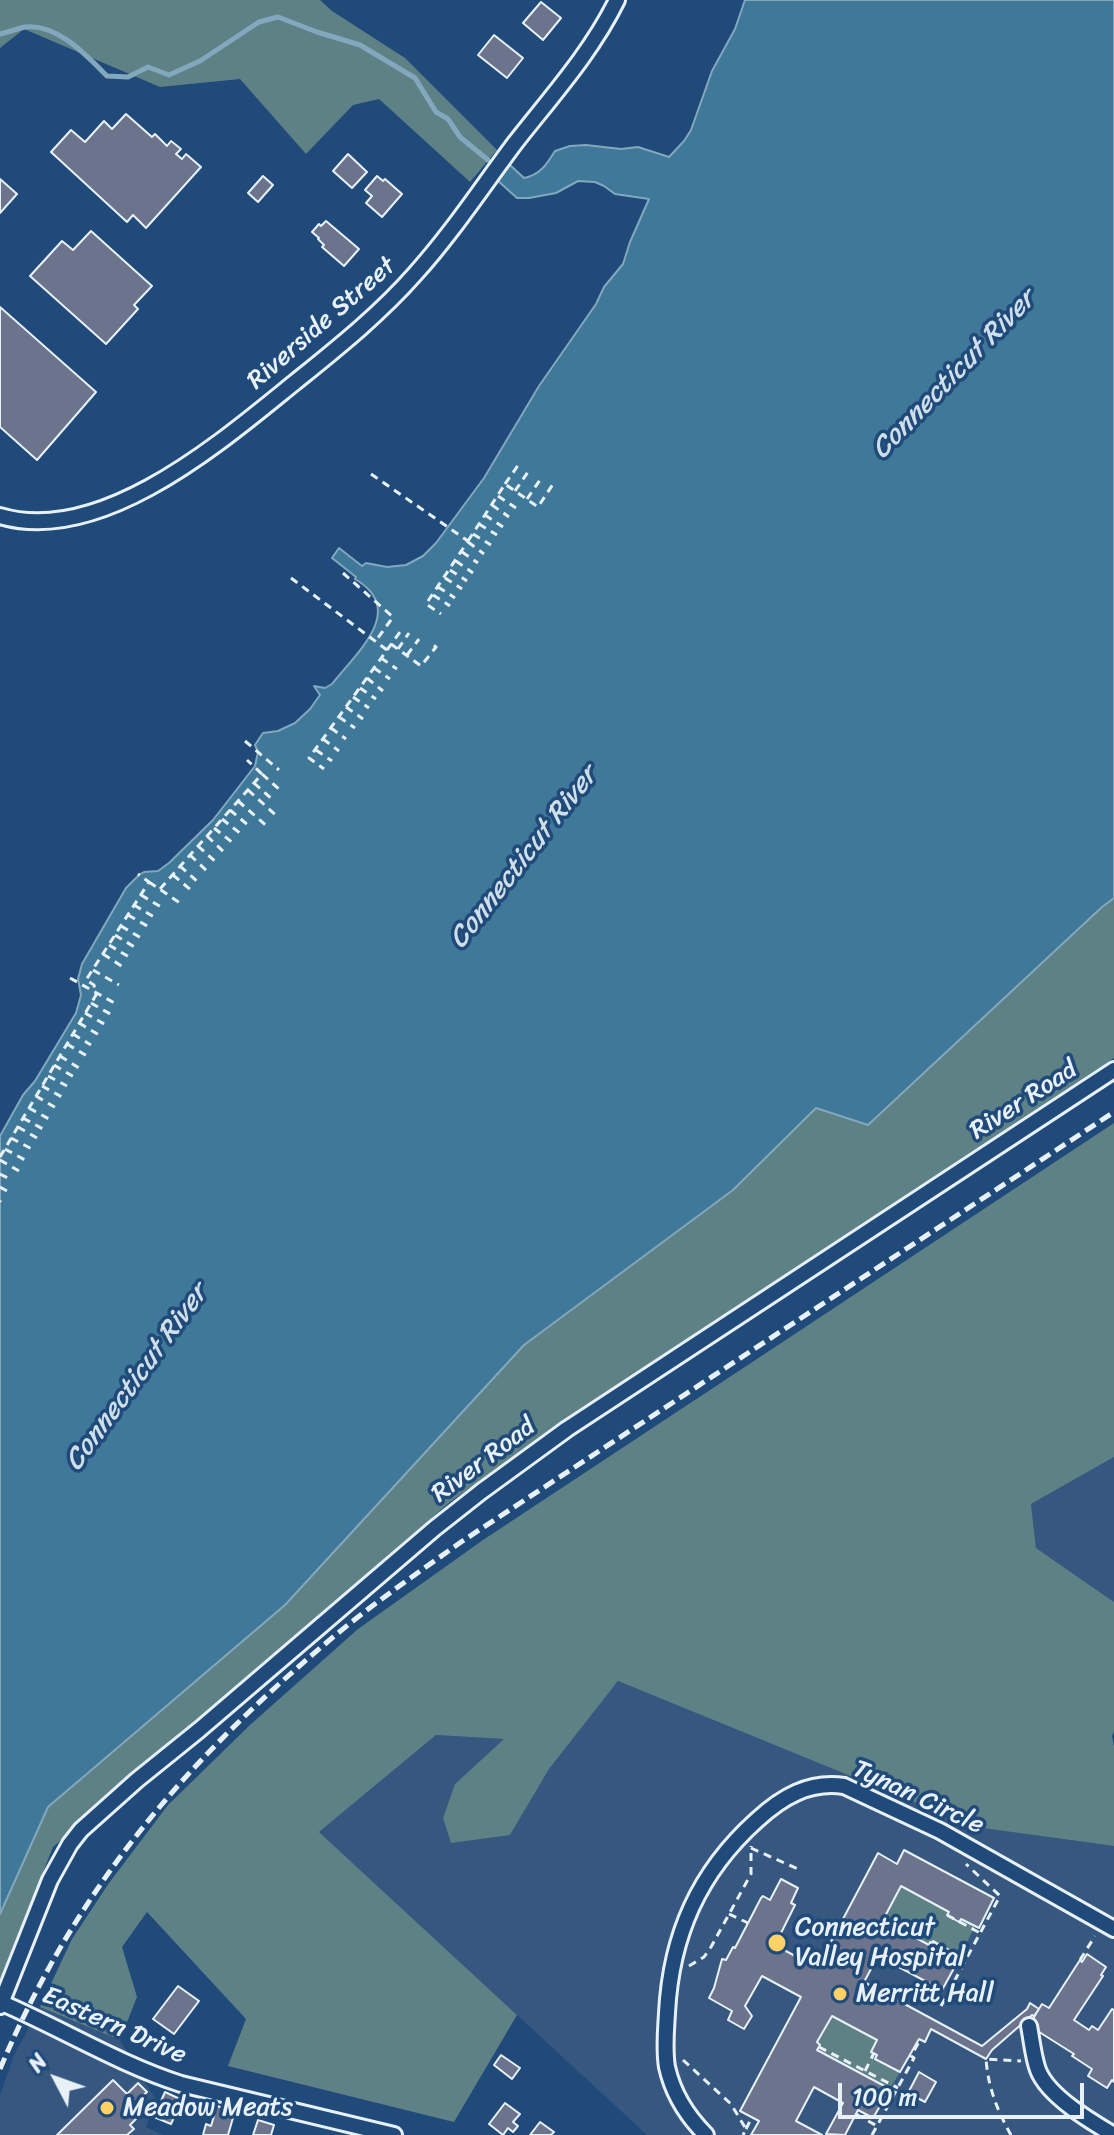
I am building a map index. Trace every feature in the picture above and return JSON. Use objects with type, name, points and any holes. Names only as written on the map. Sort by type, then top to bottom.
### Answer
[{"type":"street","name":"Riverside Street","points":[[0,516],[16,521],[48,521],[97,510],[143,492],[216,445],[351,336],[385,306],[444,238],[572,72],[617,0]]},
{"type":"street","name":"River Road","points":[[1,2004],[50,1880],[81,1830],[414,1546],[567,1429],[1114,1070]]},
{"type":"street","name":"Tynan Circle","points":[[706,2135],[676,2095],[667,2064],[668,1986],[677,1941],[699,1890],[726,1851],[767,1811],[788,1796],[816,1785],[844,1786],[940,1831],[1114,1929]]},
{"type":"street","name":"Eastern Drive","points":[[1,2004],[151,2074],[181,2084],[394,2135]]},
{"type":"street","points":[[1029,2026],[1039,2073],[1049,2087],[1114,2135]]},
{"type":"path","points":[[441,614],[426,604],[519,464]]},
{"type":"path","points":[[515,491],[530,469]]},
{"type":"path","points":[[371,474],[484,554]]},
{"type":"path","points":[[527,499],[542,477]]},
{"type":"path","points":[[505,484],[538,507],[553,484]]},
{"type":"path","points":[[498,496],[516,508]]},
{"type":"path","points":[[492,505],[509,517]]},
{"type":"path","points":[[485,515],[503,527]]},
{"type":"path","points":[[479,524],[497,535]]},
{"type":"path","points":[[473,534],[491,545]]},
{"type":"path","points":[[461,552],[478,563]]},
{"type":"path","points":[[455,561],[473,573]]},
{"type":"path","points":[[449,569],[467,581]]},
{"type":"path","points":[[343,573],[393,617],[375,642]]},
{"type":"path","points":[[291,578],[387,650]]},
{"type":"path","points":[[444,578],[462,589]]},
{"type":"path","points":[[437,587],[455,598]]},
{"type":"path","points":[[433,595],[450,606]]},
{"type":"path","points":[[324,769],[309,758],[400,632]]},
{"type":"path","points":[[398,649],[409,633]]},
{"type":"path","points":[[407,655],[419,639]]},
{"type":"path","points":[[391,644],[421,666],[436,647],[430,643]]},
{"type":"path","points":[[381,658],[397,669]]},
{"type":"path","points":[[374,668],[390,679]]},
{"type":"path","points":[[367,678],[383,691]]},
{"type":"path","points":[[360,688],[376,699]]},
{"type":"path","points":[[353,697],[369,708]]},
{"type":"path","points":[[346,707],[363,719]]},
{"type":"path","points":[[339,717],[355,728]]},
{"type":"path","points":[[331,728],[346,739]]},
{"type":"path","points":[[323,739],[339,751]]},
{"type":"path","points":[[245,741],[279,770]]},
{"type":"path","points":[[315,749],[332,761]]},
{"type":"path","points":[[247,760],[279,789]]},
{"type":"path","points":[[160,889],[262,774]]},
{"type":"path","points":[[254,783],[273,800]]},
{"type":"path","points":[[248,790],[279,818]]},
{"type":"path","points":[[238,801],[269,828]]},
{"type":"path","points":[[230,810],[249,826]]},
{"type":"path","points":[[222,819],[241,834]]},
{"type":"path","points":[[214,828],[233,843]]},
{"type":"path","points":[[207,836],[225,853]]},
{"type":"path","points":[[198,846],[217,863]]},
{"type":"path","points":[[190,855],[208,872]]},
{"type":"path","points":[[180,866],[199,883]]},
{"type":"path","points":[[138,874],[180,903]]},
{"type":"path","points":[[173,875],[192,891]]},
{"type":"path","points":[[19,1171],[0,1158],[96,995],[94,985],[86,980],[149,882]]},
{"type":"path","points":[[141,895],[161,907]]},
{"type":"path","points":[[134,905],[154,917]]},
{"type":"path","points":[[128,915],[149,927]]},
{"type":"path","points":[[121,926],[141,938]]},
{"type":"path","points":[[115,935],[136,948]]},
{"type":"path","points":[[109,945],[129,957]]},
{"type":"path","points":[[103,954],[123,967]]},
{"type":"path","points":[[93,970],[119,985]]},
{"type":"path","points":[[70,978],[118,1005]]},
{"type":"path","points":[[91,1003],[112,1015]]},
{"type":"path","points":[[85,1013],[106,1025]]},
{"type":"path","points":[[79,1023],[99,1035]]},
{"type":"path","points":[[73,1034],[91,1045]]},
{"type":"path","points":[[67,1044],[87,1056]]},
{"type":"path","points":[[60,1056],[79,1068]]},
{"type":"path","points":[[54,1065],[74,1077]]},
{"type":"path","points":[[48,1076],[67,1086]]},
{"type":"path","points":[[42,1086],[62,1097]]},
{"type":"path","points":[[36,1096],[56,1108]]},
{"type":"path","points":[[29,1108],[49,1119]]},
{"type":"path","points":[[23,1118],[43,1129]]},
{"type":"path","points":[[18,1127],[37,1138]]},
{"type":"path","points":[[11,1138],[32,1149]]},
{"type":"path","points":[[5,1149],[25,1160]]},
{"type":"path","points":[[0,1174],[12,1180]]},
{"type":"path","points":[[0,1187],[7,1191]]},
{"type":"path","points":[[687,1967],[704,1957],[751,1874],[751,1846],[800,1870]]},
{"type":"path","points":[[941,2006],[1000,1896],[964,1861]]},
{"type":"path","points":[[729,1914],[748,1923]]},
{"type":"path","points":[[947,1915],[980,1933]]},
{"type":"path","points":[[1080,1960],[1097,1933]]},
{"type":"path","points":[[932,1941],[966,1960]]},
{"type":"path","points":[[955,1966],[960,1970]]},
{"type":"path","points":[[872,2135],[914,2058],[911,2056],[920,2040]]},
{"type":"path","points":[[665,2044],[731,2104],[746,2129]]},
{"type":"path","points":[[819,2047],[898,2088]]},
{"type":"path","points":[[865,2071],[874,2053]]},
{"type":"path","points":[[1011,2135],[998,2113],[991,2092],[986,2059],[1036,2062]]},
{"type":"path","points":[[856,2114],[877,2126]]},
{"type":"path","points":[[743,2135],[752,2117]]},
{"type":"shaded area","points":[[1114,1457],[1114,1602],[1036,1548],[1031,1504]]},
{"type":"shaded area","name":"Connecticut Valley Hospital","points":[[618,1681],[975,1827],[1114,1846],[1114,2135],[647,2135],[319,1832],[436,1735],[505,1739],[455,1784],[510,1835],[549,1769]]},
{"type":"shaded area","points":[[40,2007],[120,2040],[156,2100],[146,2127],[163,2135],[0,2135],[0,2095],[14,2055]]},
{"type":"green space","points":[[0,0],[320,0],[405,58],[497,150],[470,182],[379,99],[353,105],[306,154],[240,79],[160,87],[24,29],[0,48]]},
{"type":"green space","points":[[1114,898],[1114,1058],[588,1404],[450,1502],[53,1847],[0,1980],[0,1914],[48,1807],[285,1605],[524,1345],[733,1190],[816,1108]]},
{"type":"green space","points":[[1114,1123],[1114,1457],[1031,1504],[1036,1548],[1114,1602],[1114,1846],[975,1827],[618,1681],[549,1769],[510,1835],[451,1843],[443,1818],[455,1784],[504,1739],[436,1735],[319,1832],[517,2015],[454,2122],[228,2066],[246,2019],[147,1912],[122,1947],[137,1997],[120,2040],[40,2007],[72,1939],[109,1883],[168,1805],[250,1725],[358,1629],[483,1540]]},
{"type":"green space","points":[[901,1886],[949,1912],[959,1922],[961,1919],[975,1926],[958,1961],[941,1951],[942,1948],[931,1942],[929,1945],[883,1920]]},
{"type":"green space","points":[[832,2016],[877,2040],[871,2051],[877,2055],[876,2059],[900,2072],[890,2089],[817,2050],[820,2045],[817,2042]]},
{"type":"water","name":"Connecticut River","points":[[745,0],[1114,0],[1114,898],[868,1125],[816,1108],[733,1190],[524,1345],[285,1605],[48,1807],[0,1914],[0,1136],[76,1013],[81,995],[78,979],[82,964],[126,888],[144,872],[158,871],[169,863],[213,820],[255,766],[258,752],[255,745],[263,733],[278,731],[295,723],[320,695],[314,686],[325,688],[332,684],[372,632],[377,618],[377,604],[370,591],[332,558],[339,548],[362,566],[366,563],[387,567],[406,565],[423,556],[436,543],[484,478],[539,386],[596,304],[604,287],[623,264],[649,199],[615,194],[595,182],[578,181],[556,193],[517,198],[497,180],[510,165],[524,178],[539,172],[555,151],[570,146],[638,147],[669,157],[691,130],[712,71],[735,29]]},
{"type":"building","points":[[541,2],[561,18],[543,40],[523,23]]},
{"type":"building","points":[[494,35],[523,58],[507,78],[478,55]]},
{"type":"building","points":[[126,114],[152,137],[155,134],[167,146],[171,141],[181,149],[176,154],[182,159],[186,154],[201,167],[146,228],[133,215],[127,222],[51,152],[71,130],[85,142],[104,121],[112,129]]},
{"type":"building","points":[[348,154],[367,172],[352,188],[333,171]]},
{"type":"building","points":[[263,176],[273,185],[258,202],[248,193]]},
{"type":"building","points":[[377,176],[402,194],[382,217],[366,203],[372,196],[365,190]]},
{"type":"building","points":[[0,179],[17,194],[0,213]]},
{"type":"building","points":[[326,221],[359,249],[344,266],[322,247],[324,245],[312,232]]},
{"type":"building","points":[[91,231],[152,286],[134,305],[138,309],[106,344],[30,276],[62,241],[73,250]]},
{"type":"building","points":[[0,307],[96,392],[37,460],[0,427]]},
{"type":"building","name":"Merritt Hall","points":[[904,1850],[994,1898],[979,1928],[961,1919],[959,1922],[947,1915],[949,1912],[901,1886],[883,1920],[929,1945],[930,1942],[942,1948],[941,1951],[958,1961],[942,1990],[878,1956],[864,1982],[982,2046],[1027,2009],[1030,2003],[1039,2009],[992,2050],[986,2059],[931,2029],[925,2042],[919,2039],[900,2072],[875,2059],[877,2055],[871,2052],[877,2040],[832,2016],[817,2042],[820,2045],[817,2050],[890,2089],[873,2118],[858,2110],[845,2135],[826,2134],[843,2103],[814,2087],[796,2121],[822,2135],[751,2135],[759,2121],[740,2111],[801,1997],[762,1976],[745,2006],[752,2016],[744,2029],[728,2020],[732,2011],[709,1998],[722,1959],[726,1960],[735,1948],[761,1898],[770,1900],[781,1879],[798,1888],[791,1903],[795,1905],[775,1945],[817,1968],[878,1853],[897,1864]]},
{"type":"building","points":[[1087,1954],[1106,1967],[1074,2020],[1089,2030],[1092,2026],[1098,2030],[1114,2010],[1114,2082],[1112,2080],[1107,2088],[1088,2076],[1092,2069],[1036,2030],[1038,2026],[1031,2022],[1042,2004],[1049,2008]]},
{"type":"building","points":[[178,1986],[199,2001],[174,2034],[153,2019]]},
{"type":"building","points":[[501,2055],[520,2068],[512,2079],[494,2065]]},
{"type":"building","points":[[919,2072],[936,2082],[925,2102],[908,2093]]},
{"type":"building","points":[[113,2080],[127,2094],[138,2083],[147,2092],[141,2097],[150,2105],[130,2125],[134,2129],[127,2135],[57,2135]]},
{"type":"building","points":[[165,2092],[182,2100],[171,2124],[154,2117]]},
{"type":"building","points":[[505,2103],[520,2114],[513,2122],[518,2126],[513,2132],[508,2128],[503,2135],[489,2124]]},
{"type":"building","points":[[217,2106],[235,2111],[228,2135],[203,2135],[206,2124],[211,2126]]},
{"type":"building","points":[[258,2120],[274,2125],[271,2135],[253,2135]]},
{"type":"building","points":[[540,2122],[554,2132],[551,2135],[530,2135]]},
{"type":"waterway","points":[[0,34],[25,27],[48,30],[70,42],[107,76],[128,77],[148,67],[169,75],[200,61],[259,22],[278,17],[360,45],[415,78],[436,112],[448,119],[460,137],[488,160]]},
{"type":"railway","points":[[0,2069],[29,2005],[62,1946],[97,1889],[136,1836],[223,1737],[325,1644],[461,1542],[1114,1112]]},
{"type":"place","name":"Connecticut Valley Hospital","points":[[777,1943]]},
{"type":"place","name":"Merritt Hall","points":[[840,1994]]},
{"type":"place","name":"Meadow Meats","points":[[107,2108]]}]
